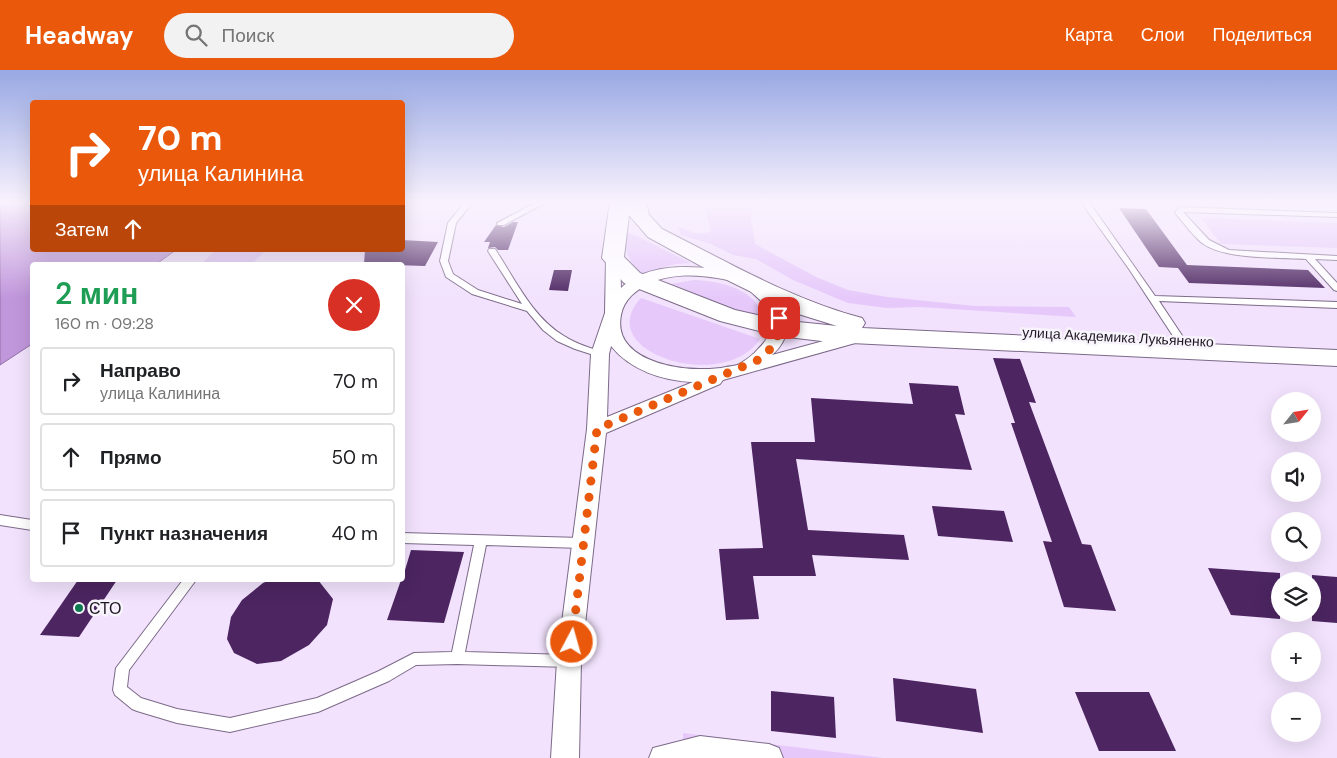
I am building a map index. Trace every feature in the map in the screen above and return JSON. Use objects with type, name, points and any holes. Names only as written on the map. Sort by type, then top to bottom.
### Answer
[{"type":"highway","points":[[616,234],[613,258],[632,278],[728,316],[779,328],[862,335],[901,332]]},
{"type":"highway","points":[[656,234],[745,282],[825,316],[901,332]]},
{"type":"highway","name":"улица Академика Лукьяненко","points":[[901,332],[1180,340],[1337,347]]},
{"type":"highway","name":"улица Академика Лукьяненко","points":[[901,332],[1337,358]]},
{"type":"street","points":[[613,258],[612,329],[618,343],[631,356],[649,367],[671,374],[712,376],[797,355],[862,335]]},
{"type":"street","points":[[565,758],[569,661],[597,429],[600,354],[613,314],[622,296],[641,282],[661,274],[691,270],[714,272],[745,282],[772,303],[779,318],[779,328],[773,345],[764,356],[735,371],[597,429]]},
{"type":"street","points":[[663,758],[700,754],[769,758]]},
{"type":"lane","points":[[450,234],[444,261],[449,275],[475,292],[529,309]]},
{"type":"lane","points":[[1107,234],[1180,340]]},
{"type":"lane","points":[[1197,234],[1204,243],[1214,249],[1229,252],[1337,258]]},
{"type":"lane","points":[[492,251],[529,309],[544,327],[570,345],[600,354]]},
{"type":"lane","points":[[1309,257],[1337,288]]},
{"type":"lane","points":[[1152,298],[1337,305]]},
{"type":"lane","points":[[0,520],[30,525]]},
{"type":"lane","points":[[405,538],[582,543]]},
{"type":"lane","points":[[457,658],[481,540]]},
{"type":"lane","points":[[188,582],[123,668],[120,690],[137,704],[177,716],[230,724],[318,704],[384,676],[414,658],[569,661]]},
{"type":"shaded area","points":[[0,234],[30,234],[30,252],[173,252],[159,262],[30,262],[30,345],[0,365]]},
{"type":"shaded area","points":[[753,234],[755,244],[816,277],[848,290],[887,297],[975,306],[1069,307],[1076,317],[920,307],[887,308],[848,303],[793,280],[756,259],[733,255],[711,244],[681,235]]},
{"type":"shaded area","points":[[1213,234],[1337,234],[1337,248],[1221,244]]},
{"type":"shaded area","points":[[626,235],[637,236],[691,263],[676,264],[642,273],[637,270],[628,257]]},
{"type":"shaded area","points":[[214,252],[264,252],[254,262],[203,262]]},
{"type":"shaded area","points":[[694,280],[727,285],[748,295],[756,302],[762,312],[765,323],[664,285]]},
{"type":"shaded area","points":[[641,298],[760,339],[742,355],[719,363],[693,364],[668,359],[647,349],[633,335],[630,318]]},
{"type":"shaded area","points":[[683,733],[883,758],[683,758]]},
{"type":"building","points":[[490,234],[514,234],[508,250],[498,250],[495,247],[488,248],[490,242],[484,242]]},
{"type":"building","points":[[1137,234],[1164,234],[1187,265],[1308,270],[1325,288],[1189,283],[1178,268],[1159,267]]},
{"type":"building","points":[[405,240],[438,242],[425,266],[405,265],[405,262],[364,262],[365,252],[405,252]]},
{"type":"building","points":[[554,270],[572,270],[568,291],[549,290]]},
{"type":"building","points":[[993,358],[1020,359],[1036,403],[1029,402],[1082,544],[1091,545],[1116,611],[1064,607],[1043,541],[1052,542],[1011,423],[1015,423]]},
{"type":"building","points":[[909,383],[958,386],[965,415],[955,414],[972,470],[796,459],[808,530],[904,535],[909,560],[812,555],[816,576],[753,576],[759,619],[726,620],[719,549],[763,548],[751,442],[815,442],[811,398],[913,404]]},
{"type":"building","points":[[932,506],[1004,511],[1013,542],[938,536]]},
{"type":"building","points":[[411,550],[464,552],[444,623],[387,620],[400,582],[405,582],[405,570]]},
{"type":"building","points":[[1208,568],[1271,572],[1271,618],[1231,615]]},
{"type":"building","points":[[1321,576],[1337,577],[1337,623],[1321,622]]},
{"type":"building","name":"СТО","points":[[77,582],[116,582],[79,637],[40,635]]},
{"type":"building","points":[[320,582],[333,599],[327,625],[309,645],[281,661],[257,664],[234,653],[227,639],[231,617],[242,600],[263,583]]},
{"type":"building","points":[[893,678],[976,689],[983,733],[896,721]]},
{"type":"building","points":[[771,691],[834,697],[836,738],[771,731]]},
{"type":"building","points":[[1075,692],[1149,692],[1176,751],[1099,751]]},
{"type":"place","name":"СТО","points":[[79,608]]},
{"type":"route","points":[[572,642],[582,543],[597,429],[758,360],[764,356],[776,340],[780,323],[779,318]]}]
